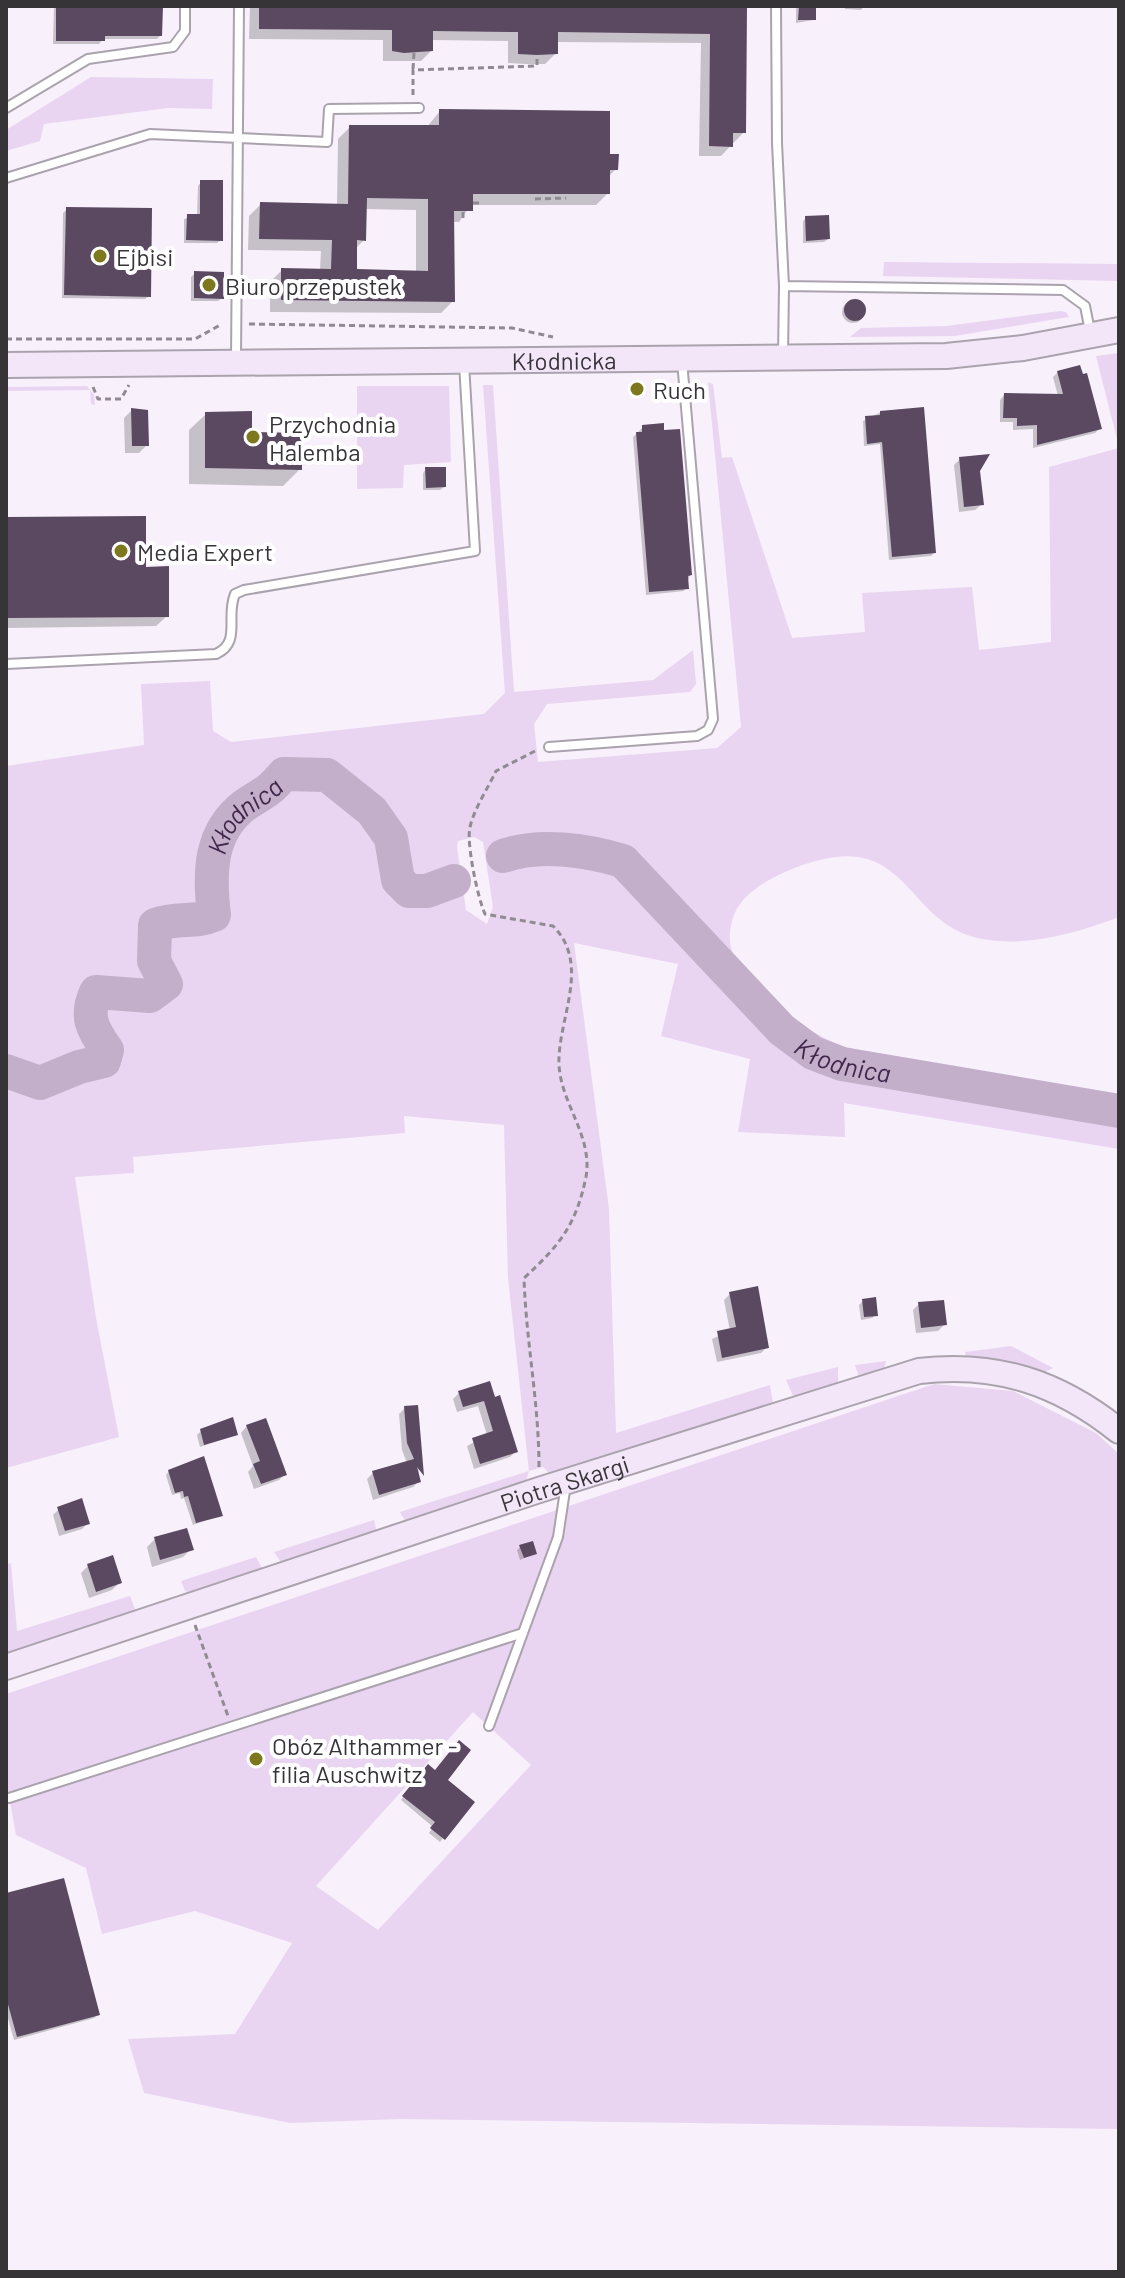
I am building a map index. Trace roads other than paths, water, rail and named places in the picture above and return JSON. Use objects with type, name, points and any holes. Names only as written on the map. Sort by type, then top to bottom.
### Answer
[{"type":"street","name":"Kłodnicka","points":[[6,365],[946,356],[1119,330]]},
{"type":"street","name":"Piotra Skargi","points":[[6,1667],[539,1490],[886,1379],[945,1368],[985,1368],[1030,1378],[1072,1398],[1119,1431]]},
{"type":"lane","points":[[6,108],[88,59],[173,47],[185,31],[185,6]]},
{"type":"lane","points":[[236,364],[239,6]]},
{"type":"lane","points":[[776,6],[777,143],[784,286],[783,359]]},
{"type":"lane","points":[[6,178],[150,134],[327,142],[329,109],[416,108]]},
{"type":"lane","points":[[784,286],[1063,290],[1085,306],[1091,335]]},
{"type":"lane","points":[[549,747],[697,736],[708,730],[713,719],[682,360]]},
{"type":"lane","points":[[6,664],[216,654],[228,649],[232,640],[230,605],[235,594],[244,590],[475,551],[464,362]]},
{"type":"lane","points":[[489,1726],[558,1537],[566,1482]]},
{"type":"lane","points":[[9,1798],[523,1633]]},
{"type":"waterway","name":"Kłodnica","points":[[6,1071],[40,1083],[79,1067],[104,1061],[107,1050],[94,1029],[91,1015],[96,992],[150,996],[166,984],[154,961],[155,925],[214,915],[212,869],[224,828],[245,805],[269,789],[284,774],[327,775],[372,811],[391,838],[398,880],[409,891],[427,891],[454,881]]},
{"type":"waterway","name":"Kłodnica","points":[[503,856],[547,849],[623,861],[782,1030],[813,1053],[842,1064],[1119,1111]]},
{"type":"place","name":"Ejbisi","points":[[100,256]]},
{"type":"place","name":"Biuro przepustek","points":[[209,285]]},
{"type":"place","name":"Ruch","points":[[637,389]]},
{"type":"place","name":"Przychodnia Halemba","points":[[253,437]]},
{"type":"place","name":"Media Expert","points":[[121,551]]},
{"type":"place","name":"Obóz Althammer - filia Auschwitz","points":[[256,1759]]}]
